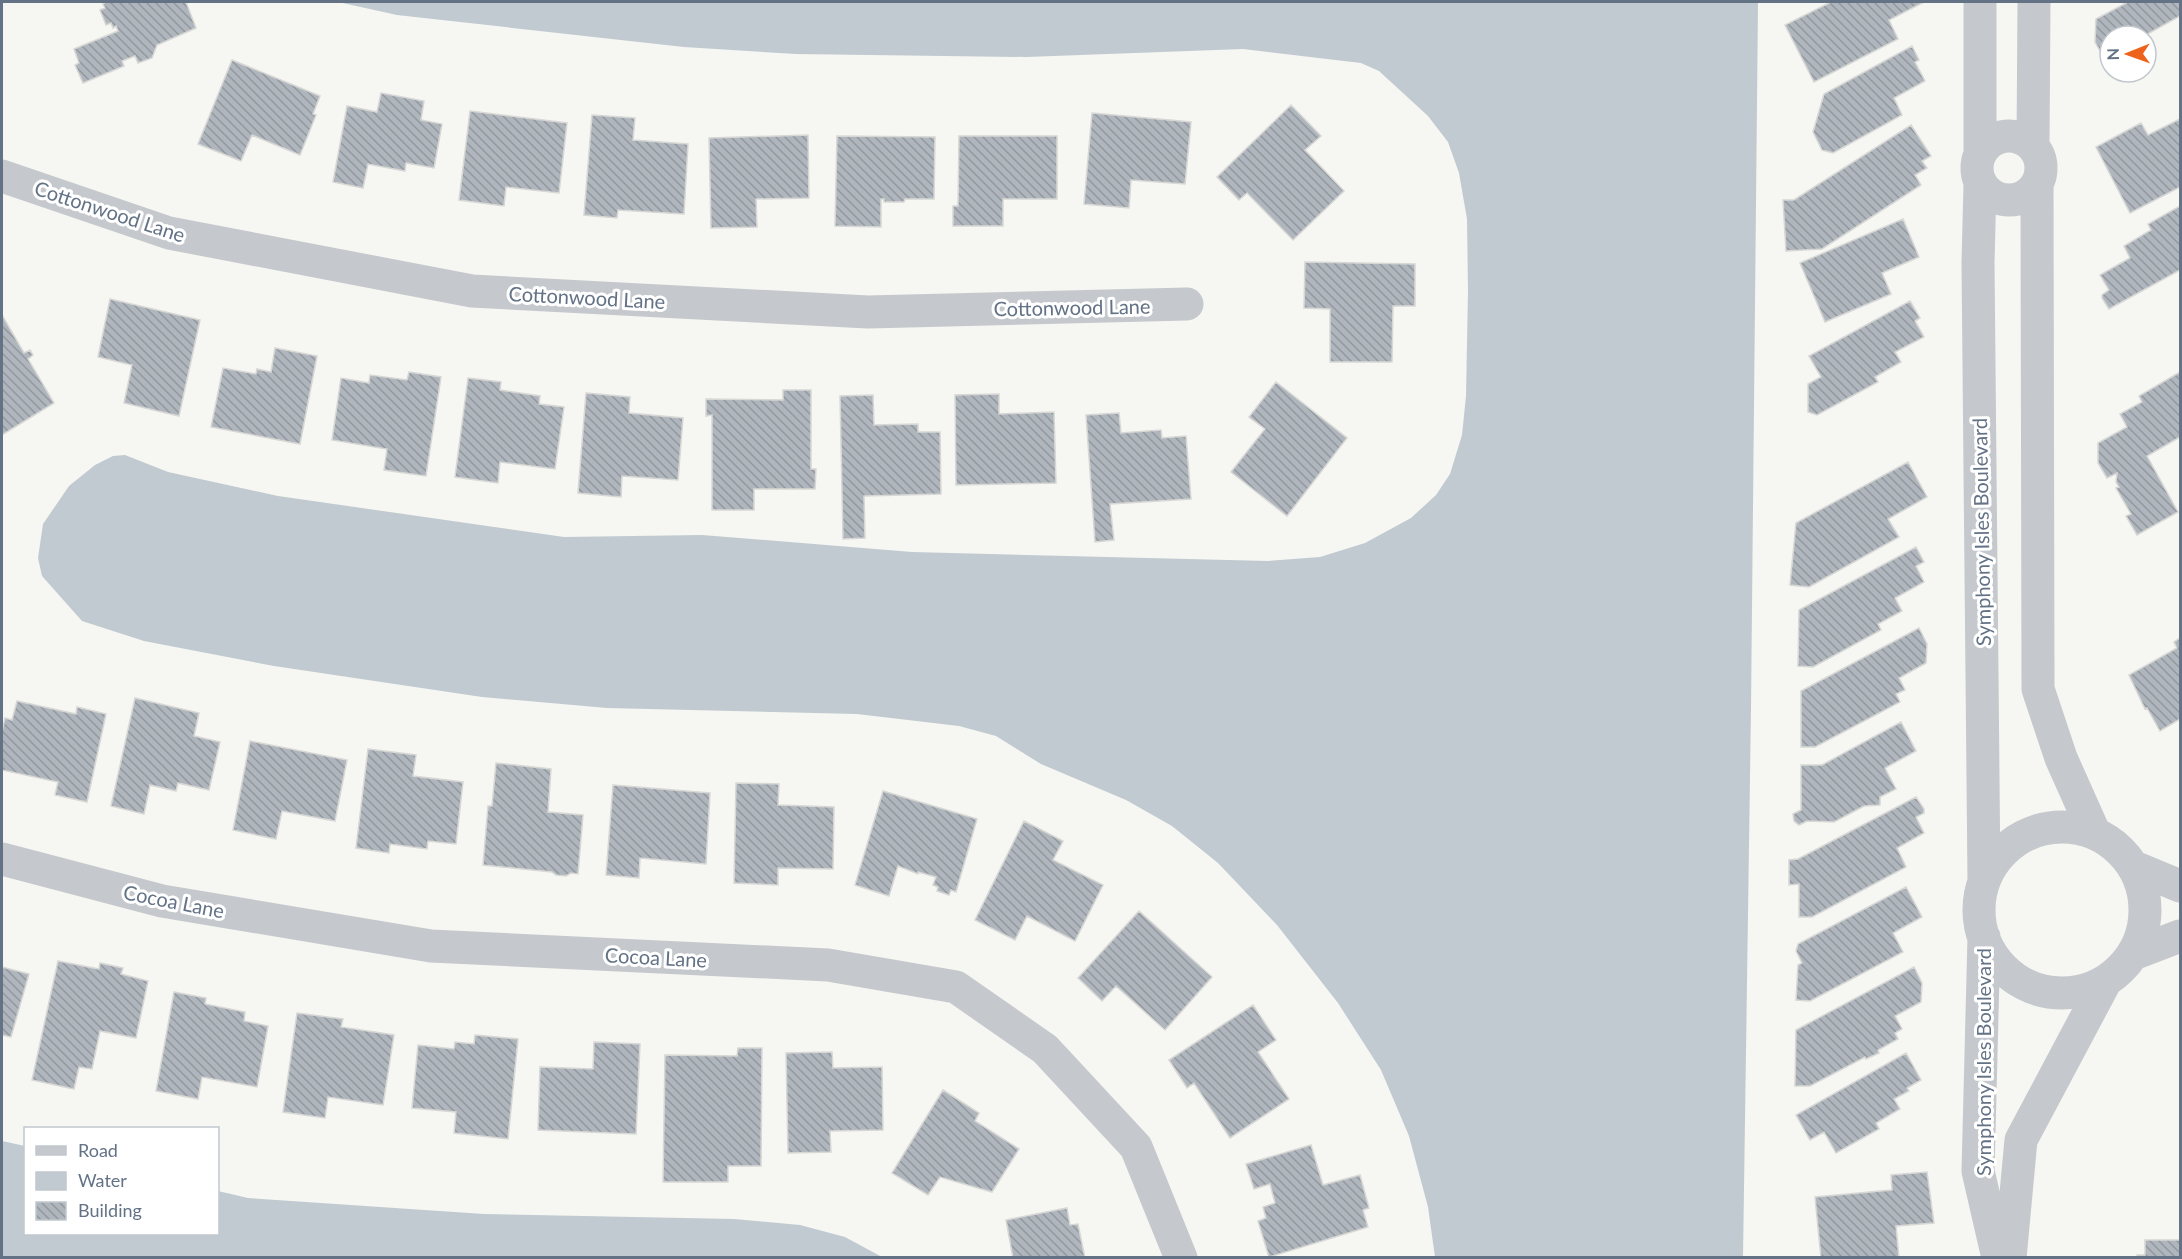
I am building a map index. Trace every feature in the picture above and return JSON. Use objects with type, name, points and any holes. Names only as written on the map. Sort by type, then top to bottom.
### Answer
[{"type":"street","name":"Symphony Isles Boulevard","points":[[1980,2],[1978,263],[1984,881],[1980,899],[1980,918],[1984,936],[1978,1171],[1998,1257]]},
{"type":"street","points":[[2033,146],[2034,2]]},
{"type":"street","points":[[2037,184],[2023,197],[2013,200],[1995,197],[1986,192],[1980,168],[1985,145],[2004,135],[2024,139],[2033,146],[2041,164],[2037,184],[2038,689],[2061,758],[2094,832]]},
{"type":"street","name":"Cottonwood Lane","points":[[2,176],[169,233],[472,291],[868,312],[1186,304]]},
{"type":"street","name":"Symphony Isles Boulevard","points":[[1984,881],[1997,858],[2017,840],[2041,829],[2068,826],[2094,832],[2116,846],[2134,867],[2143,887],[2145,910],[2142,933],[2133,954],[2104,984],[2021,1140],[2010,1257]]},
{"type":"street","name":"Cocoa Lane","points":[[2,859],[162,901],[431,945],[828,965],[956,987],[1045,1049],[1136,1147],[1181,1257]]},
{"type":"street","name":"Symphony Isles Boulevard","points":[[2134,867],[2181,886]]},
{"type":"street","name":"Symphony Isles Boulevard","points":[[1984,936],[1996,960],[2016,978],[2040,990],[2067,993],[2104,984]]},
{"type":"street","name":"Symphony Isles Boulevard","points":[[2133,954],[2181,936]]},
{"type":"water","points":[[338,2],[1758,2],[1743,1257],[1435,1257],[1428,1207],[1409,1136],[1381,1070],[1338,1003],[1277,925],[1218,863],[1172,826],[1126,800],[1041,764],[996,736],[959,726],[857,714],[607,708],[482,697],[274,666],[144,641],[82,621],[42,576],[38,558],[43,524],[69,486],[95,465],[113,456],[125,455],[168,472],[278,496],[564,537],[702,535],[912,552],[1268,561],[1320,557],[1365,543],[1411,518],[1436,495],[1450,474],[1462,435],[1466,396],[1467,219],[1459,173],[1448,142],[1428,116],[1379,71],[1361,63],[1243,49],[1026,57],[796,54],[684,47],[397,15]]},
{"type":"water","points":[[2,1141],[24,1146],[24,1235],[219,1235],[219,1191],[248,1198],[484,1214],[734,1219],[800,1225],[845,1237],[882,1257],[2,1257]]},
{"type":"building","points":[[106,2],[186,2],[196,28],[157,45],[152,58],[138,63],[135,56],[122,61],[124,66],[83,83],[75,65],[79,63],[74,49],[118,31],[111,23],[106,25],[100,10],[105,8],[103,4]]},
{"type":"building","points":[[1831,2],[1924,2],[1889,20],[1898,39],[1814,82],[1785,25]]},
{"type":"building","points":[[2128,2],[2180,2],[2180,16],[2158,28],[2158,24],[2098,24],[2098,47],[2095,42],[2096,19]]},
{"type":"building","points":[[1912,46],[1919,60],[1915,62],[1925,81],[1894,98],[1902,115],[1833,153],[1822,150],[1813,132],[1824,94]]},
{"type":"building","points":[[232,60],[320,96],[313,114],[316,115],[300,155],[252,135],[241,161],[198,144]]},
{"type":"building","points":[[381,93],[424,101],[421,120],[442,124],[434,168],[406,163],[405,171],[368,164],[363,188],[333,182],[347,106],[377,112]]},
{"type":"building","points":[[1291,105],[1321,136],[1305,150],[1344,191],[1293,240],[1247,193],[1239,200],[1217,177]]},
{"type":"building","points":[[470,111],[567,123],[559,193],[506,187],[504,206],[459,200]]},
{"type":"building","points":[[1092,113],[1191,122],[1185,184],[1131,180],[1129,208],[1084,204]]},
{"type":"building","points":[[592,115],[635,118],[633,140],[688,144],[684,214],[618,210],[617,218],[584,215]]},
{"type":"building","points":[[2180,119],[2180,187],[2130,213],[2096,147],[2141,123],[2148,135]]},
{"type":"building","points":[[1911,125],[1931,156],[1922,161],[1927,168],[1915,175],[1921,185],[1822,249],[1786,251],[1783,200],[1794,200]]},
{"type":"building","points":[[808,135],[809,198],[756,199],[757,227],[711,228],[709,138]]},
{"type":"building","points":[[837,136],[935,137],[934,199],[884,202],[884,199],[881,199],[881,227],[835,226]]},
{"type":"building","points":[[959,136],[1057,136],[1057,199],[1003,199],[1003,226],[953,226],[953,206],[958,206]]},
{"type":"building","points":[[2180,206],[2180,270],[2109,309],[2102,295],[2109,290],[2100,275],[2130,258],[2124,246],[2151,230],[2148,224]]},
{"type":"building","points":[[1903,219],[1919,257],[1882,273],[1891,294],[1825,322],[1800,263]]},
{"type":"building","points":[[1305,262],[1415,264],[1415,306],[1393,306],[1392,362],[1330,362],[1330,309],[1304,308]]},
{"type":"building","points":[[110,299],[200,320],[179,416],[124,403],[132,365],[98,357]]},
{"type":"building","points":[[1910,301],[1920,318],[1915,321],[1924,337],[1895,352],[1901,362],[1875,377],[1878,382],[1817,415],[1808,412],[1808,384],[1821,377],[1809,356]]},
{"type":"building","points":[[2,315],[24,353],[30,350],[33,355],[28,359],[54,403],[2,435]]},
{"type":"building","points":[[275,348],[317,356],[300,444],[211,427],[223,368],[256,374],[257,369],[271,372]]},
{"type":"building","points":[[409,372],[441,377],[426,476],[384,470],[387,449],[332,440],[341,378],[369,383],[370,375],[407,380]]},
{"type":"building","points":[[2180,372],[2180,437],[2147,456],[2178,512],[2137,535],[2126,516],[2131,514],[2116,488],[2119,487],[2116,482],[2117,473],[2107,478],[2098,463],[2098,443],[2127,427],[2120,414],[2142,402],[2139,396]]},
{"type":"building","points":[[468,378],[501,382],[500,390],[540,396],[539,404],[564,407],[555,469],[500,462],[498,483],[455,477]]},
{"type":"building","points":[[1276,382],[1347,438],[1287,516],[1231,472],[1265,429],[1249,417]]},
{"type":"building","points":[[783,390],[811,390],[811,469],[816,469],[815,489],[754,489],[754,510],[712,510],[712,415],[706,416],[706,399],[783,400]]},
{"type":"building","points":[[586,393],[630,397],[629,413],[683,418],[678,480],[622,476],[621,497],[578,493]]},
{"type":"building","points":[[999,394],[999,414],[1054,412],[1056,483],[956,485],[955,395]]},
{"type":"building","points":[[873,395],[874,425],[918,424],[918,432],[940,432],[941,494],[864,496],[865,538],[843,539],[840,396]]},
{"type":"building","points":[[1119,413],[1121,433],[1161,430],[1162,438],[1186,436],[1191,499],[1110,504],[1114,540],[1095,542],[1086,415]]},
{"type":"building","points":[[1908,462],[1927,497],[1888,519],[1899,537],[1809,587],[1790,585],[1796,523]]},
{"type":"building","points":[[1916,547],[1924,562],[1916,566],[1924,582],[1895,598],[1902,611],[1878,624],[1881,630],[1813,667],[1798,666],[1799,610]]},
{"type":"building","points":[[1919,628],[1927,644],[1926,663],[1899,678],[1905,690],[1896,694],[1900,702],[1815,747],[1801,747],[1801,691]]},
{"type":"building","points":[[2180,638],[2180,719],[2160,731],[2147,708],[2145,709],[2129,675],[2177,648],[2174,642]]},
{"type":"building","points":[[135,698],[199,713],[194,736],[220,742],[209,790],[178,783],[176,791],[150,785],[144,814],[111,806]]},
{"type":"building","points":[[17,701],[76,714],[77,707],[106,714],[87,802],[55,795],[58,782],[2,770],[2,732],[5,718],[12,720]]},
{"type":"building","points":[[1901,722],[1916,751],[1885,768],[1896,789],[1880,797],[1880,805],[1864,806],[1834,822],[1807,821],[1799,825],[1794,821],[1793,814],[1801,810],[1801,765],[1822,765]]},
{"type":"building","points":[[250,741],[347,760],[335,821],[282,811],[276,839],[233,830]]},
{"type":"building","points":[[368,749],[416,755],[413,776],[463,782],[456,844],[428,841],[427,849],[390,844],[389,853],[356,848]]},
{"type":"building","points":[[496,763],[551,769],[548,812],[583,815],[578,874],[571,873],[566,876],[552,872],[483,865],[488,806],[492,806]]},
{"type":"building","points":[[736,783],[779,784],[778,805],[834,807],[833,869],[778,868],[778,885],[734,883]]},
{"type":"building","points":[[613,785],[710,793],[706,864],[640,858],[639,878],[606,875]]},
{"type":"building","points":[[883,791],[977,819],[956,892],[951,890],[949,895],[937,891],[938,887],[933,885],[936,877],[918,872],[918,874],[898,866],[889,896],[855,885]]},
{"type":"building","points":[[1916,797],[1924,809],[1924,813],[1916,817],[1924,833],[1897,848],[1906,867],[1812,917],[1799,917],[1799,884],[1789,885],[1789,860],[1798,859]]},
{"type":"building","points":[[1024,821],[1063,841],[1053,860],[1103,885],[1075,941],[1027,916],[1015,940],[975,920]]},
{"type":"building","points":[[1906,887],[1922,917],[1893,933],[1903,952],[1810,1001],[1796,1000],[1798,965],[1802,963],[1796,951],[1798,944]]},
{"type":"building","points":[[1139,911],[1212,977],[1165,1030],[1116,986],[1102,1001],[1078,978]]},
{"type":"building","points":[[58,961],[99,969],[100,963],[123,968],[121,974],[148,981],[136,1038],[100,1031],[92,1069],[79,1067],[74,1089],[32,1080]]},
{"type":"building","points":[[2,967],[29,974],[11,1037],[2,1035]]},
{"type":"building","points":[[1914,967],[1922,983],[1921,1002],[1895,1016],[1902,1029],[1895,1033],[1898,1039],[1878,1050],[1879,1053],[1866,1059],[1865,1057],[1810,1086],[1795,1086],[1796,1030]]},
{"type":"building","points":[[174,992],[206,998],[205,1004],[245,1012],[244,1021],[268,1026],[257,1087],[202,1077],[198,1099],[156,1091]]},
{"type":"building","points":[[1253,1005],[1276,1040],[1258,1052],[1289,1099],[1230,1138],[1194,1083],[1187,1088],[1169,1060]]},
{"type":"building","points":[[297,1013],[343,1019],[341,1027],[394,1035],[383,1105],[328,1097],[325,1118],[283,1112]]},
{"type":"building","points":[[475,1035],[518,1039],[508,1139],[454,1133],[456,1112],[412,1108],[418,1045],[454,1049],[455,1042],[474,1044]]},
{"type":"building","points":[[594,1042],[640,1044],[636,1134],[538,1130],[540,1067],[593,1069]]},
{"type":"building","points":[[738,1048],[762,1048],[761,1166],[728,1166],[728,1182],[663,1182],[665,1055],[737,1056]]},
{"type":"building","points":[[832,1052],[833,1068],[882,1067],[883,1130],[830,1131],[831,1152],[788,1153],[786,1053]]},
{"type":"building","points":[[1906,1053],[1921,1080],[1907,1088],[1909,1091],[1894,1099],[1900,1109],[1876,1123],[1879,1129],[1836,1153],[1824,1132],[1810,1140],[1796,1115]]},
{"type":"building","points":[[943,1090],[979,1113],[975,1121],[1019,1149],[992,1192],[940,1177],[928,1195],[892,1173]]},
{"type":"building","points":[[1311,1145],[1323,1185],[1360,1175],[1369,1208],[1363,1210],[1368,1227],[1269,1257],[1258,1221],[1266,1218],[1263,1207],[1275,1203],[1270,1184],[1254,1189],[1246,1164]]},
{"type":"building","points":[[1927,1172],[1934,1223],[1896,1226],[1899,1258],[1821,1258],[1815,1197],[1892,1190],[1891,1175]]},
{"type":"building","points":[[1067,1208],[1070,1225],[1078,1224],[1085,1258],[1013,1258],[1006,1220]]},
{"type":"building","points":[[2145,1240],[2180,1240],[2180,1258],[2137,1258],[2137,1255],[2145,1255]]}]
